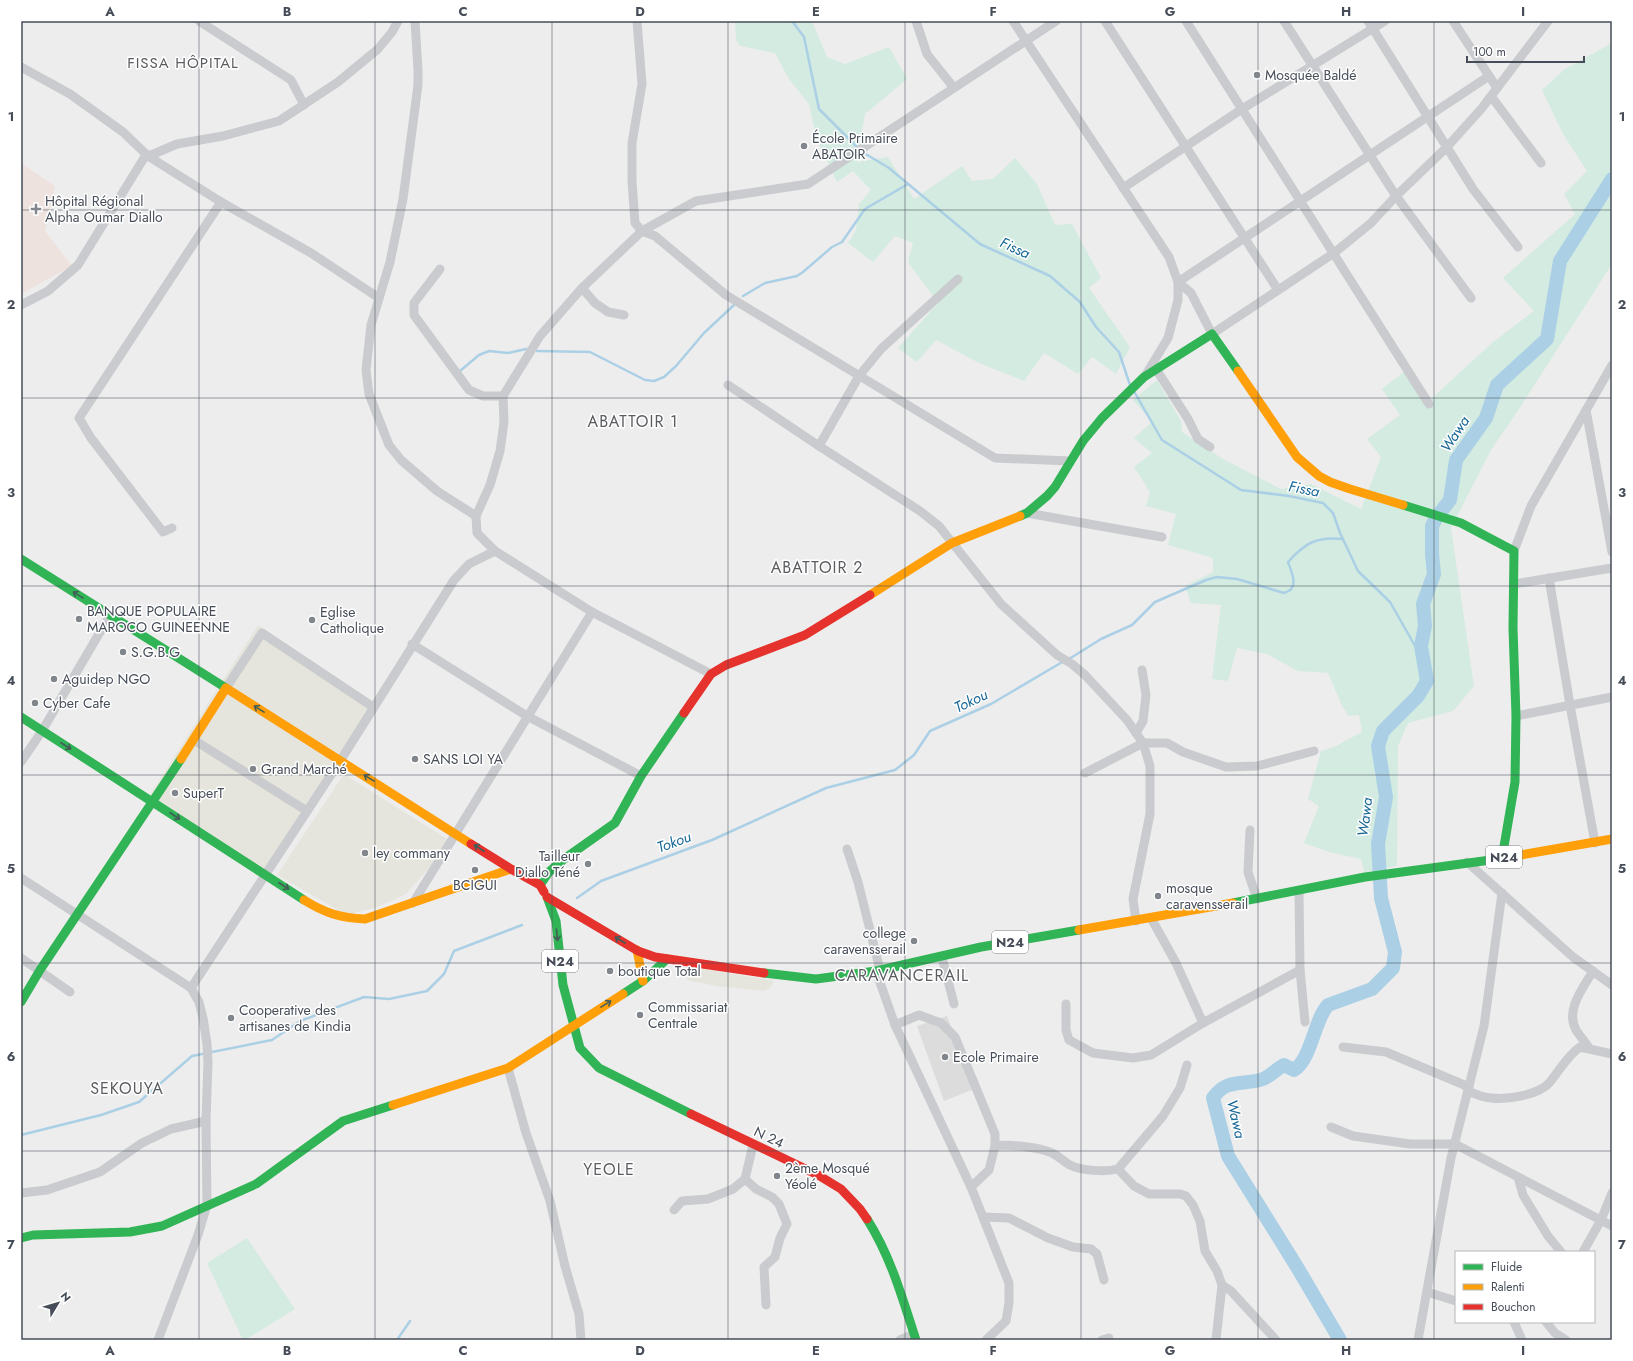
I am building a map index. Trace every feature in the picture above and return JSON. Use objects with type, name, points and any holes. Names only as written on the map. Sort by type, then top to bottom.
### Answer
[{"type":"main road","points":[[540,885],[550,872],[564,859],[615,823],[641,776],[711,674],[726,665],[805,635],[952,543],[1027,513],[1055,487],[1083,441],[1102,418],[1144,377],[1212,334],[1297,457],[1319,476],[1330,482],[1448,519],[1473,529],[1514,551],[1513,628],[1516,716],[1515,782],[1502,858]]},
{"type":"main road","points":[[21,559],[511,869],[540,885],[547,897]]},
{"type":"main road","points":[[21,1002],[40,970],[194,740],[226,688]]},
{"type":"main road","points":[[21,717],[316,907],[344,918],[364,919],[511,869]]},
{"type":"main road","name":"N24","points":[[547,897],[637,950],[655,957],[723,966],[781,976],[816,979],[878,971],[981,947],[1257,899],[1365,877],[1502,858],[1612,839]]},
{"type":"main road","name":"N24","points":[[547,897],[556,921],[563,985],[573,1025]]},
{"type":"main road","points":[[637,950],[643,981]]},
{"type":"main road","points":[[21,1238],[33,1235],[130,1232],[162,1226],[256,1184],[343,1121],[508,1068],[643,981],[667,959]]},
{"type":"main road","name":"N 24","points":[[573,1025],[580,1048],[599,1068],[753,1145],[818,1175],[841,1189],[860,1209],[890,1261],[915,1337]]},
{"type":"street","points":[[199,21],[291,80],[304,105]]},
{"type":"street","points":[[21,305],[48,291],[78,264],[144,158],[177,144],[223,136],[279,121],[338,82],[378,49],[392,32],[398,21]]},
{"type":"street","points":[[415,21],[418,85],[403,199],[390,262],[371,325],[366,370],[369,394],[389,445],[401,460],[437,491],[476,516]]},
{"type":"street","points":[[637,21],[642,84],[632,143],[632,181],[635,223],[642,231],[655,236],[726,295],[995,458],[1070,461]]},
{"type":"street","points":[[916,21],[927,54],[954,88]]},
{"type":"street","points":[[1013,21],[1169,256],[1178,282],[1178,300],[1168,338],[1144,377]]},
{"type":"street","points":[[711,674],[592,612],[495,551],[477,533],[476,516],[490,485],[500,451],[504,422],[503,396],[540,336],[582,288],[642,231],[696,201],[808,184],[1056,21]]},
{"type":"street","points":[[1105,21],[1278,290]]},
{"type":"street","points":[[1186,21],[1430,404]]},
{"type":"street","points":[[1284,21],[1396,196],[1471,298]]},
{"type":"street","points":[[1123,188],[1242,109],[1312,65],[1370,25],[1385,21]]},
{"type":"street","points":[[1453,21],[1497,88]]},
{"type":"street","points":[[1178,282],[1190,293],[1212,334],[1334,253],[1371,224],[1396,196],[1447,147],[1491,96],[1544,23]]},
{"type":"street","points":[[1370,25],[1474,189],[1518,247]]},
{"type":"street","points":[[21,67],[70,94],[122,132],[148,156],[222,202],[311,253],[379,298]]},
{"type":"street","points":[[1178,282],[1489,76]]},
{"type":"street","points":[[1491,96],[1541,163]]},
{"type":"street","points":[[172,528],[163,532],[91,438],[79,418],[222,202]]},
{"type":"street","points":[[440,269],[414,303],[414,315],[469,390],[483,396],[503,396]]},
{"type":"street","points":[[819,446],[860,376],[881,349],[958,279]]},
{"type":"street","points":[[582,288],[595,303],[608,312],[624,315]]},
{"type":"street","points":[[1514,551],[1531,506],[1612,365]]},
{"type":"street","points":[[1156,369],[1188,419],[1198,439],[1210,447]]},
{"type":"street","points":[[728,385],[920,511],[939,526],[1001,604],[1057,654],[1085,675],[1127,720],[1143,743],[1150,766],[1150,814],[1133,899],[1136,921]]},
{"type":"street","points":[[1586,410],[1612,552]]},
{"type":"street","points":[[1027,513],[1162,538]]},
{"type":"street","points":[[191,988],[374,708],[412,644],[454,580],[469,564],[495,551]]},
{"type":"street","points":[[1514,584],[1612,568]]},
{"type":"street","points":[[1549,578],[1595,843]]},
{"type":"street","points":[[413,903],[592,612]]},
{"type":"street","points":[[21,762],[42,731],[110,616]]},
{"type":"street","points":[[226,688],[262,633],[374,708]]},
{"type":"street","points":[[412,644],[527,716],[641,776]]},
{"type":"street","points":[[1136,733],[1143,721],[1146,695],[1142,670]]},
{"type":"street","points":[[1516,716],[1612,697]]},
{"type":"street","points":[[194,740],[307,811]]},
{"type":"street","points":[[1085,773],[1143,743],[1167,743],[1183,752],[1226,767],[1257,766],[1314,751]]},
{"type":"street","points":[[1250,830],[1248,872],[1257,899]]},
{"type":"street","points":[[847,849],[858,882],[878,971],[895,1025],[971,1187],[1008,1283],[1010,1303],[1006,1322],[988,1339]]},
{"type":"street","points":[[1467,862],[1573,957],[1612,985]]},
{"type":"street","points":[[21,878],[191,988],[199,1002],[204,1018],[208,1062],[206,1121],[208,1205],[158,1340]]},
{"type":"street","points":[[1299,891],[1300,970],[1305,1022]]},
{"type":"street","points":[[1418,1340],[1455,1144],[1484,1026],[1502,893]]},
{"type":"street","points":[[1151,918],[1176,963],[1203,1023]]},
{"type":"street","points":[[942,957],[954,1004]]},
{"type":"street","points":[[21,958],[70,992]]},
{"type":"street","points":[[1066,1004],[1066,1030],[1069,1040],[1093,1052],[1132,1058],[1150,1055],[1203,1023],[1300,970]]},
{"type":"street","points":[[1589,1048],[1575,1028],[1573,1014],[1575,1002],[1593,971]]},
{"type":"street","points":[[895,1025],[919,1015],[941,1023],[955,1037],[995,1134],[995,1146],[988,1170],[971,1187]]},
{"type":"street","points":[[1343,1047],[1386,1052],[1491,1098],[1510,1099],[1539,1090],[1549,1083],[1572,1053],[1580,1047],[1612,1054]]},
{"type":"street","points":[[995,1146],[1003,1145],[1046,1151],[1053,1153],[1069,1165],[1078,1169],[1118,1169],[1163,1116],[1180,1088],[1186,1065]]},
{"type":"street","points":[[508,1068],[526,1132],[550,1201],[565,1266],[579,1314],[581,1340]]},
{"type":"street","points":[[21,1193],[47,1190],[100,1172],[142,1144],[171,1130],[206,1121]]},
{"type":"street","points":[[1331,1127],[1353,1136],[1410,1144],[1455,1144],[1612,1226]]},
{"type":"street","points":[[674,1210],[682,1201],[708,1199],[733,1190],[746,1179],[753,1145]]},
{"type":"street","points":[[1118,1169],[1134,1186],[1148,1194],[1180,1194],[1186,1196],[1193,1205],[1200,1221],[1205,1251],[1217,1271],[1222,1285],[1216,1340]]},
{"type":"street","points":[[1518,1177],[1523,1195],[1548,1236],[1560,1251]]},
{"type":"street","points":[[746,1179],[756,1189],[772,1197],[779,1204],[787,1224],[780,1238],[775,1257],[764,1267],[766,1305]]},
{"type":"street","points":[[1584,1251],[1601,1220],[1612,1193]]},
{"type":"street","points":[[983,1217],[1009,1218],[1048,1238],[1073,1247],[1092,1249],[1096,1254],[1104,1280]]},
{"type":"street","points":[[1222,1285],[1231,1291],[1276,1340]]},
{"type":"street","points":[[1427,1292],[1455,1301]]},
{"type":"street","points":[[1514,1323],[1522,1340]]},
{"type":"street","points":[[1547,1323],[1555,1333],[1566,1340]]},
{"type":"street","points":[[900,1340],[915,1337]]},
{"type":"shaded area","name":"Hôpital Régional Alpha Oumar Diallo","points":[[21,163],[55,186],[45,231],[72,266],[21,294]]},
{"type":"shaded area","name":"Grand Marché","points":[[258,625],[380,706],[270,873],[148,798]]},
{"type":"shaded area","name":"ley commany","points":[[344,774],[447,839],[429,868],[406,894],[378,907],[347,915],[277,875]]},
{"type":"shaded area","points":[[687,966],[774,981],[769,989],[764,991],[716,986],[687,980]]},
{"type":"shaded area","name":"Ecole Primaire","points":[[947,1016],[974,1089],[944,1101],[917,1026]]},
{"type":"green space","points":[[735,21],[812,21],[827,57],[845,64],[889,47],[907,79],[865,114],[857,162],[888,157],[914,199],[962,166],[972,181],[993,179],[1015,158],[1037,184],[1055,225],[1072,224],[1101,278],[1089,288],[1130,347],[1116,374],[1092,357],[1078,374],[1044,353],[1024,381],[979,363],[936,340],[917,362],[898,348],[938,303],[908,262],[913,243],[895,236],[873,262],[848,243],[856,230],[859,204],[871,190],[853,171],[837,182],[816,137],[809,104],[789,79],[775,53],[740,46],[736,40]]},
{"type":"green space","points":[[1612,43],[1612,264],[1491,450],[1451,528],[1474,686],[1453,711],[1408,723],[1398,746],[1397,866],[1364,872],[1361,859],[1329,852],[1304,843],[1319,806],[1308,799],[1321,751],[1334,747],[1362,732],[1359,715],[1349,716],[1342,706],[1328,673],[1298,671],[1267,654],[1237,648],[1228,681],[1212,679],[1221,605],[1191,603],[1185,586],[1213,572],[1213,558],[1168,545],[1176,514],[1146,506],[1150,492],[1134,467],[1152,453],[1134,438],[1152,422],[1133,400],[1157,380],[1181,421],[1182,432],[1223,459],[1281,489],[1311,484],[1361,509],[1381,457],[1367,439],[1400,415],[1382,389],[1405,371],[1431,399],[1492,343],[1534,311],[1503,278],[1575,214],[1564,194],[1587,171],[1563,134],[1542,90],[1565,69]]},
{"type":"green space","points":[[247,1238],[295,1309],[243,1340],[207,1263]]},
{"type":"waterway","name":"Fissa","points":[[792,21],[804,37],[819,109],[857,147]]},
{"type":"waterway","name":"Fissa","points":[[864,153],[889,168],[980,244],[1050,276],[1080,302],[1096,327],[1119,352],[1130,385]]},
{"type":"waterway","name":"Wawa","points":[[1340,1340],[1297,1267],[1228,1156],[1213,1098],[1218,1092],[1228,1085],[1263,1079],[1284,1065],[1294,1070],[1305,1057],[1319,1020],[1328,1005],[1372,989],[1393,968],[1395,952],[1381,898],[1378,844],[1386,797],[1378,746],[1383,731],[1418,696],[1427,681],[1421,646],[1425,626],[1423,604],[1434,574],[1432,526],[1436,518],[1450,500],[1456,460],[1486,418],[1497,385],[1547,339],[1560,261],[1612,179]]},
{"type":"waterway","points":[[743,296],[765,283],[797,276],[803,272],[832,247],[842,242],[865,209],[908,184]]},
{"type":"waterway","points":[[537,351],[590,352],[645,380],[654,381],[664,377],[676,366],[704,333],[734,305]]},
{"type":"waterway","points":[[460,371],[479,355],[489,351],[508,353],[526,349]]},
{"type":"waterway","name":"Fissa","points":[[1135,393],[1162,440],[1241,490],[1289,496],[1323,503],[1333,513],[1340,533],[1358,571],[1390,602],[1423,660]]},
{"type":"waterway","name":"Tokou","points":[[1069,659],[1101,639],[1132,625],[1155,602],[1206,580],[1217,577],[1237,579],[1284,593],[1289,591],[1292,588],[1294,580],[1288,562],[1294,555],[1312,542],[1334,538],[1343,539]]},
{"type":"waterway","name":"Tokou","points":[[577,898],[601,881],[712,840],[826,788],[895,770],[914,755],[930,731],[991,704],[1064,661]]},
{"type":"waterway","points":[[21,1135],[101,1115],[139,1102],[192,1056],[272,1040],[300,1021],[364,997],[389,999],[427,991],[444,974],[454,951],[522,925]]},
{"type":"waterway","points":[[397,1340],[410,1321]]},
{"type":"traffic: fast","points":[[1020,516],[1027,513],[1047,496],[1055,487],[1083,441],[1102,418],[1144,377],[1212,334],[1238,371]]},
{"type":"traffic: fast","points":[[1403,505],[1461,523],[1514,551],[1513,628],[1516,716],[1515,782],[1502,858]]},
{"type":"traffic: fast","points":[[21,559],[226,688]]},
{"type":"traffic: fast","points":[[540,885],[549,872],[564,859],[615,823],[641,776],[684,713]]},
{"type":"traffic: fast","points":[[21,717],[304,900]]},
{"type":"traffic: fast","points":[[21,1002],[40,970],[181,759]]},
{"type":"traffic: fast","points":[[1233,903],[1365,877],[1498,859]]},
{"type":"traffic: fast","points":[[547,897],[556,921],[563,985],[580,1048],[599,1068],[691,1114]]},
{"type":"traffic: fast","points":[[764,973],[816,979],[876,971],[981,947],[1079,930]]},
{"type":"traffic: fast","points":[[623,994],[643,981],[667,959]]},
{"type":"traffic: fast","points":[[21,1238],[33,1235],[130,1232],[162,1226],[256,1184],[343,1121],[393,1105]]},
{"type":"traffic: fast","points":[[867,1219],[883,1248],[901,1293],[916,1340]]},
{"type":"traffic: slow","points":[[1238,371],[1297,457],[1319,476],[1330,482],[1350,489],[1403,505]]},
{"type":"traffic: slow","points":[[870,595],[952,543],[1020,516]]},
{"type":"traffic: slow","points":[[226,688],[471,844]]},
{"type":"traffic: slow","points":[[181,759],[226,688]]},
{"type":"traffic: slow","points":[[1498,859],[1612,839]]},
{"type":"traffic: slow","points":[[304,900],[333,914],[365,919],[511,869]]},
{"type":"traffic: slow","points":[[1079,930],[1233,903]]},
{"type":"traffic: slow","points":[[637,950],[643,981]]},
{"type":"traffic: slow","points":[[393,1105],[508,1068],[623,994]]},
{"type":"traffic: jam","points":[[684,713],[711,674],[726,665],[805,635],[870,595]]},
{"type":"traffic: jam","points":[[471,844],[540,885],[544,892]]},
{"type":"traffic: jam","points":[[547,897],[638,951],[655,957],[764,973]]},
{"type":"traffic: jam","points":[[691,1114],[818,1175],[841,1189],[860,1209],[867,1219]]},
{"type":"place","name":"Mosquée Baldé","points":[[1257,75]]},
{"type":"place","name":"École Primaire ABATOIR","points":[[804,146]]},
{"type":"place","name":"Hôpital Régional Alpha Oumar Diallo","points":[[36,209]]},
{"type":"place","name":"BANQUE POPULAIRE MAROCO GUINEENNE","points":[[79,619]]},
{"type":"place","name":"Eglise Catholique","points":[[312,620]]},
{"type":"place","name":"S.G.B.G","points":[[123,652]]},
{"type":"place","name":"Aguidep NGO","points":[[54,679]]},
{"type":"place","name":"Cyber Cafe","points":[[35,703]]},
{"type":"place","name":"SANS LOI YA","points":[[415,759]]},
{"type":"place","name":"Grand Marché","points":[[253,769]]},
{"type":"place","name":"SuperT","points":[[175,793]]},
{"type":"place","name":"ley commany","points":[[365,853]]},
{"type":"place","name":"Tailleur Diallo Téné","points":[[588,864]]},
{"type":"place","name":"BCIGUI","points":[[475,870]]},
{"type":"place","name":"mosque caravensserail","points":[[1158,896]]},
{"type":"place","name":"college caravensserail","points":[[914,941]]},
{"type":"place","name":"boutique Total","points":[[610,971]]},
{"type":"place","name":"Commissariat Centrale","points":[[640,1015]]},
{"type":"place","name":"Cooperative des artisanes de Kindia","points":[[231,1018]]},
{"type":"place","name":"Ecole Primaire","points":[[945,1057]]},
{"type":"place","name":"2ème Mosqué Yéolé","points":[[777,1176]]},
{"type":"district","name":"FISSA HÔPITAL","points":[[183,63]]},
{"type":"district","name":"ABATTOIR 1","points":[[633,421]]},
{"type":"district","name":"ABATTOIR 2","points":[[817,567]]},
{"type":"district","name":"CARAVANCERAIL","points":[[902,975]]},
{"type":"district","name":"SEKOUYA","points":[[127,1088]]},
{"type":"district","name":"YEOLE","points":[[609,1169]]}]
